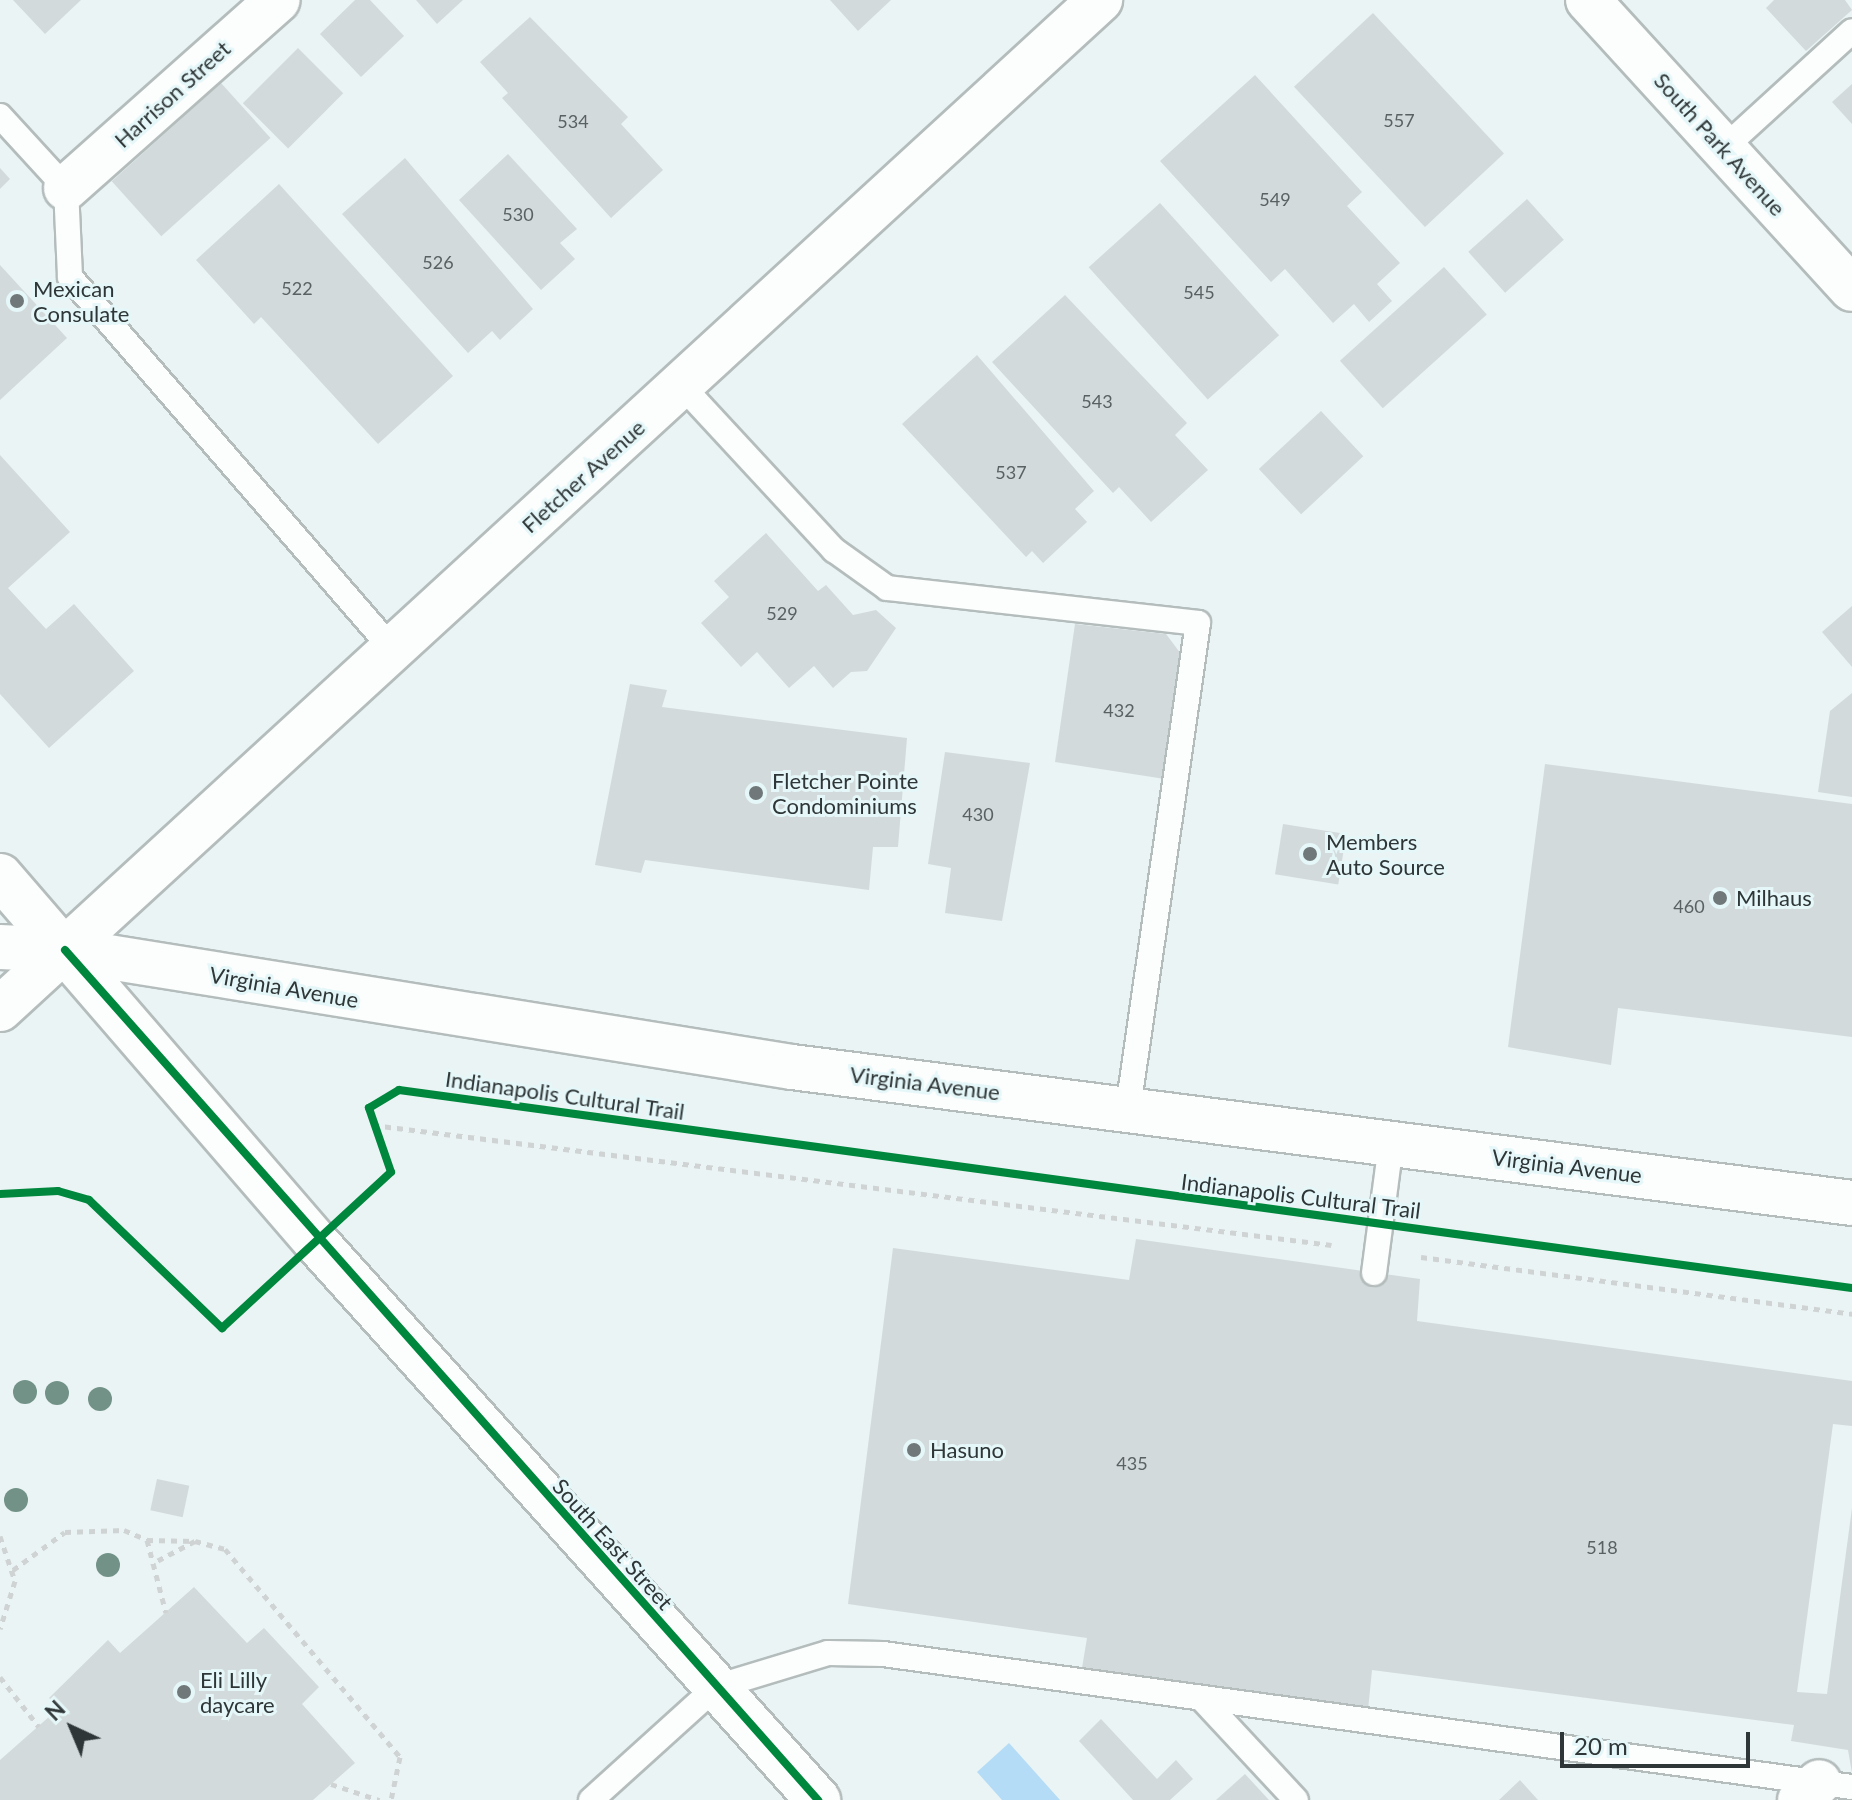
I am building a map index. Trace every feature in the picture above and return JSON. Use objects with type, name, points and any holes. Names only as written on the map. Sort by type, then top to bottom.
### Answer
[{"type":"main road","name":"Harrison Street","points":[[66,188],[278,0]]},
{"type":"main road","name":"Fletcher Avenue","points":[[0,1009],[1100,0]]},
{"type":"main road","name":"South Park Avenue","points":[[1588,0],[1852,289]]},
{"type":"main road","name":"South East Street","points":[[0,876],[818,1800]]},
{"type":"main road","name":"Virginia Avenue","points":[[0,947],[65,950],[567,1035],[1852,1203]]},
{"type":"lane","points":[[1724,148],[1852,31]]},
{"type":"lane","points":[[0,116],[66,188],[70,277],[393,650]]},
{"type":"lane","points":[[682,386],[834,550],[887,588],[1198,623],[1128,1109]]},
{"type":"lane","points":[[1375,1262],[1391,1144]]},
{"type":"lane","points":[[591,1800],[716,1687],[828,1653],[883,1654],[1204,1701],[1300,1708],[1824,1790]]},
{"type":"lane","points":[[1204,1701],[1296,1800]]},
{"type":"path","points":[[369,1108],[379,1138]]},
{"type":"path","points":[[373,1125],[1375,1262],[1852,1314]]},
{"type":"path","points":[[13,1570],[65,1532],[92,1526],[147,1540],[195,1541],[225,1549],[400,1757],[391,1800]]},
{"type":"path","points":[[0,1536],[13,1570],[11,1609],[0,1629]]},
{"type":"path","points":[[147,1540],[157,1561],[166,1613]]},
{"type":"path","points":[[157,1561],[195,1541]]},
{"type":"path","points":[[0,1677],[39,1727]]},
{"type":"path","points":[[331,1784],[379,1800]]},
{"type":"water","points":[[1009,1743],[1060,1800],[1002,1800],[977,1772]]},
{"type":"building","points":[[13,0],[81,0],[45,34]]},
{"type":"building","points":[[355,0],[370,0],[404,36],[361,77],[320,34]]},
{"type":"building","points":[[416,0],[463,0],[437,24]]},
{"type":"building","points":[[830,0],[891,0],[858,31]]},
{"type":"building","points":[[1774,0],[1845,0],[1852,10],[1806,51],[1766,8]]},
{"type":"building","points":[[1373,13],[1504,153],[1425,227],[1294,87]]},
{"type":"building","points":[[530,17],[628,117],[621,124],[663,170],[611,218],[502,98],[508,93],[480,62]]},
{"type":"building","points":[[298,48],[343,93],[288,148],[243,103]]},
{"type":"building","points":[[1255,75],[1362,192],[1347,206],[1400,263],[1377,284],[1392,301],[1369,322],[1354,304],[1333,323],[1285,269],[1271,282],[1160,161]]},
{"type":"building","points":[[221,83],[271,138],[161,236],[112,181]]},
{"type":"building","points":[[1852,84],[1852,124],[1832,102]]},
{"type":"building","points":[[508,154],[577,229],[560,243],[575,259],[541,290],[459,200]]},
{"type":"building","points":[[405,158],[533,309],[500,340],[492,331],[468,353],[342,214]]},
{"type":"building","points":[[0,168],[10,179],[0,189]]},
{"type":"building","points":[[279,184],[453,376],[378,444],[261,317],[254,324],[196,260]]},
{"type":"building","points":[[1527,199],[1564,240],[1505,293],[1468,252]]},
{"type":"building","points":[[1160,203],[1279,335],[1208,400],[1089,267]]},
{"type":"building","name":"Mexican Consulate","points":[[0,265],[67,338],[0,400]]},
{"type":"building","points":[[1444,267],[1487,315],[1383,408],[1340,361]]},
{"type":"building","points":[[1065,295],[1187,423],[1175,435],[1208,470],[1151,522],[1119,487],[1113,493],[992,362]]},
{"type":"building","points":[[977,355],[1094,491],[1075,509],[1087,522],[1043,563],[1032,551],[1026,557],[902,424]]},
{"type":"building","points":[[1321,411],[1363,456],[1301,514],[1259,469]]},
{"type":"building","points":[[0,455],[70,532],[8,588],[46,629],[74,604],[134,671],[49,748],[0,694]]},
{"type":"building","points":[[766,533],[818,591],[826,585],[853,615],[876,610],[896,628],[867,671],[851,672],[833,688],[814,666],[789,688],[757,652],[741,667],[701,623],[729,597],[714,581]]},
{"type":"building","points":[[1852,606],[1852,667],[1822,632]]},
{"type":"building","points":[[1075,624],[1166,634],[1184,658],[1165,779],[1055,762]]},
{"type":"building","name":"Fletcher Pointe Condominiums","points":[[630,684],[667,690],[662,707],[907,738],[898,847],[873,847],[869,890],[645,860],[641,873],[595,865]]},
{"type":"building","points":[[1852,693],[1852,797],[1818,792],[1830,711]]},
{"type":"building","points":[[945,752],[1030,763],[1002,921],[945,913],[951,868],[928,864]]},
{"type":"building","points":[[1545,764],[1852,804],[1852,1037],[1618,1008],[1611,1065],[1508,1047]]},
{"type":"building","name":"Members Auto Source","points":[[1283,824],[1346,834],[1338,884],[1275,874]]},
{"type":"building","points":[[1136,1239],[1420,1279],[1417,1321],[1852,1381],[1852,1426],[1833,1424],[1797,1692],[1827,1694],[1852,1508],[1852,1773],[1848,1750],[1791,1741],[1794,1725],[1372,1670],[1368,1710],[1081,1674],[1087,1638],[848,1604],[893,1248],[1129,1280]]},
{"type":"building","points":[[157,1479],[189,1486],[183,1517],[150,1510]]},
{"type":"building","name":"Eli Lilly daycare","points":[[194,1587],[247,1643],[264,1628],[319,1687],[302,1704],[355,1763],[313,1800],[0,1800],[0,1760],[59,1708],[49,1698],[108,1640],[120,1653]]},
{"type":"building","points":[[1101,1719],[1157,1779],[1176,1760],[1193,1779],[1170,1800],[1133,1800],[1079,1741]]},
{"type":"building","points":[[1245,1774],[1269,1800],[1216,1800]]},
{"type":"building","points":[[1520,1780],[1538,1800],[1499,1800]]},
{"type":"cycle path","points":[[65,950],[818,1800]]},
{"type":"cycle path","name":"Indianapolis Cultural Trail","points":[[0,1194],[58,1191],[89,1200],[222,1328],[391,1172],[369,1108],[399,1090],[1852,1288]]},
{"type":"place","name":"Mexican Consulate","points":[[17,301]]},
{"type":"place","name":"Fletcher Pointe Condominiums","points":[[756,793]]},
{"type":"place","name":"Members Auto Source","points":[[1310,854]]},
{"type":"place","name":"Milhaus","points":[[1720,898]]},
{"type":"place","name":"Hasuno","points":[[914,1450]]},
{"type":"place","name":"Eli Lilly daycare","points":[[184,1692]]}]
